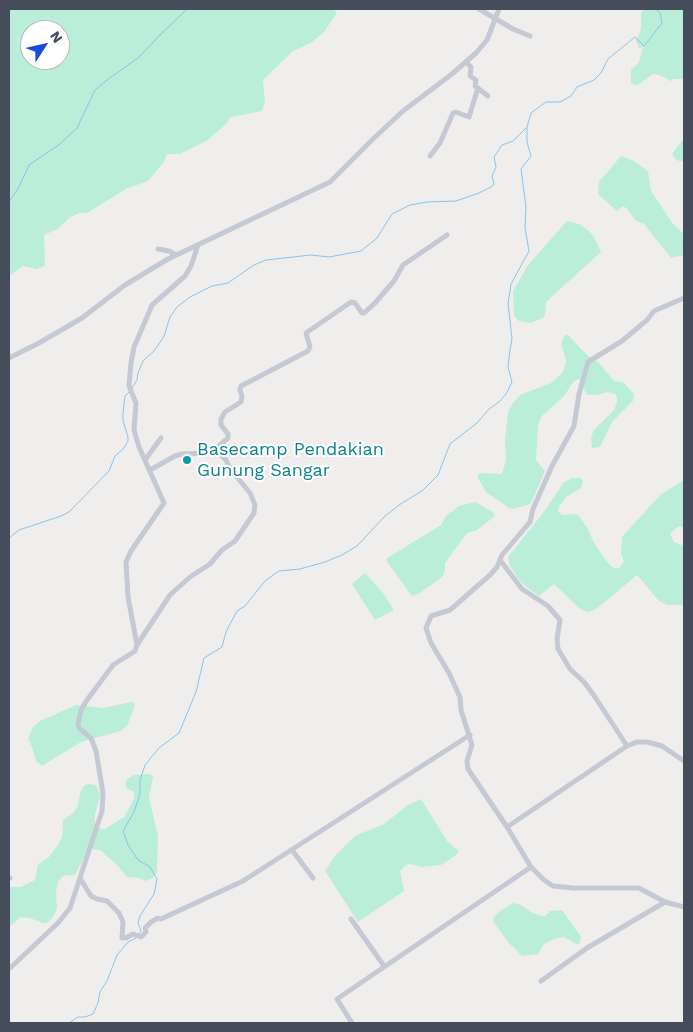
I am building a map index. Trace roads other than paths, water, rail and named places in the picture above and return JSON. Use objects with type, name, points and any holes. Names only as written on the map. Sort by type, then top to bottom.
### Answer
[{"type":"street","points":[[478,9],[518,32],[530,36]]},
{"type":"street","points":[[9,358],[82,318],[125,285],[176,255],[330,182],[403,111],[452,74],[476,53],[487,40],[499,9]]},
{"type":"street","points":[[466,62],[471,67],[470,76],[476,80],[474,85],[488,96]]},
{"type":"street","points":[[430,156],[440,143],[453,113],[456,112],[469,117],[478,88]]},
{"type":"street","points":[[207,453],[214,450],[228,438],[221,419],[225,412],[242,402],[241,386],[308,351],[310,348],[306,334],[351,302],[354,302],[364,313],[394,281],[403,265],[447,236]]},
{"type":"street","points":[[137,645],[128,597],[125,567],[127,557],[164,505],[164,501],[144,460],[134,430],[136,403],[129,386],[134,347],[152,305],[185,276],[191,266],[198,245]]},
{"type":"street","points":[[158,249],[169,251],[176,255]]},
{"type":"street","points":[[684,298],[654,311],[647,320],[622,341],[588,362],[579,394],[574,426],[552,466],[533,509],[530,522],[490,575],[450,610],[431,616],[426,628],[431,643],[457,689],[472,746],[467,761],[468,769],[531,867],[544,880],[554,886],[573,888],[639,888],[665,902],[684,907]]},
{"type":"street","points":[[144,460],[161,438]]},
{"type":"street","points":[[9,969],[68,912],[81,880],[102,812],[103,793],[95,747],[91,738],[78,727],[78,720],[87,700],[110,667],[136,650],[137,645],[166,599],[183,583],[210,564],[222,550],[235,541],[254,513],[255,505],[250,493],[221,455],[207,453],[175,456],[150,470]]},
{"type":"street","points":[[500,560],[522,589],[548,606],[560,620],[557,639],[558,648],[570,668],[595,697],[627,746]]},
{"type":"street","points":[[81,880],[91,896],[107,900],[119,913],[124,924],[122,938],[133,934],[138,935],[146,932],[145,928],[158,918],[162,919],[243,881],[470,735]]},
{"type":"street","points":[[507,827],[627,746],[637,742],[647,742],[662,746],[684,761]]},
{"type":"street","points":[[292,850],[312,878]]},
{"type":"street","points":[[352,1023],[337,999],[531,867]]},
{"type":"street","points":[[541,982],[588,948],[665,902]]},
{"type":"street","points":[[351,919],[384,966]]},
{"type":"waterway","points":[[9,202],[19,187],[29,165],[60,144],[77,128],[95,90],[138,58],[187,9]]},
{"type":"waterway","points":[[138,935],[141,931],[138,923],[140,916],[154,894],[157,879],[150,867],[138,860],[128,845],[123,831],[134,812],[140,794],[140,780],[145,765],[159,748],[179,733],[196,692],[204,658],[222,647],[226,632],[237,611],[245,606],[265,581],[279,571],[300,569],[325,562],[357,546],[384,517],[422,491],[438,475],[450,444],[477,423],[506,394],[512,382],[508,367],[512,338],[508,304],[511,284],[529,251],[525,228],[526,207],[521,169],[531,156],[527,142],[527,127],[531,113],[546,102],[560,102],[571,96],[577,87],[594,80],[601,73],[608,59],[635,37],[644,46],[662,23],[660,13],[656,9]]},
{"type":"waterway","points":[[132,388],[137,380],[143,361],[155,350],[164,336],[170,317],[177,307],[190,297],[212,286],[228,283],[254,265],[266,260],[311,255],[329,257],[361,251],[377,238],[392,214],[410,205],[427,202],[456,201],[491,187],[494,184],[492,176],[496,167],[494,157],[502,145],[513,141],[526,128]]},
{"type":"waterway","points":[[9,538],[19,530],[69,512],[109,471],[115,456],[124,448],[128,441],[123,413],[125,396],[130,391]]},
{"type":"waterway","points":[[69,1023],[78,1017],[93,1014],[100,992],[107,981],[117,955],[128,942],[136,938]]},
{"type":"place","name":"Basecamp Pendakian Gunung Sangar","points":[[187,460]]}]
